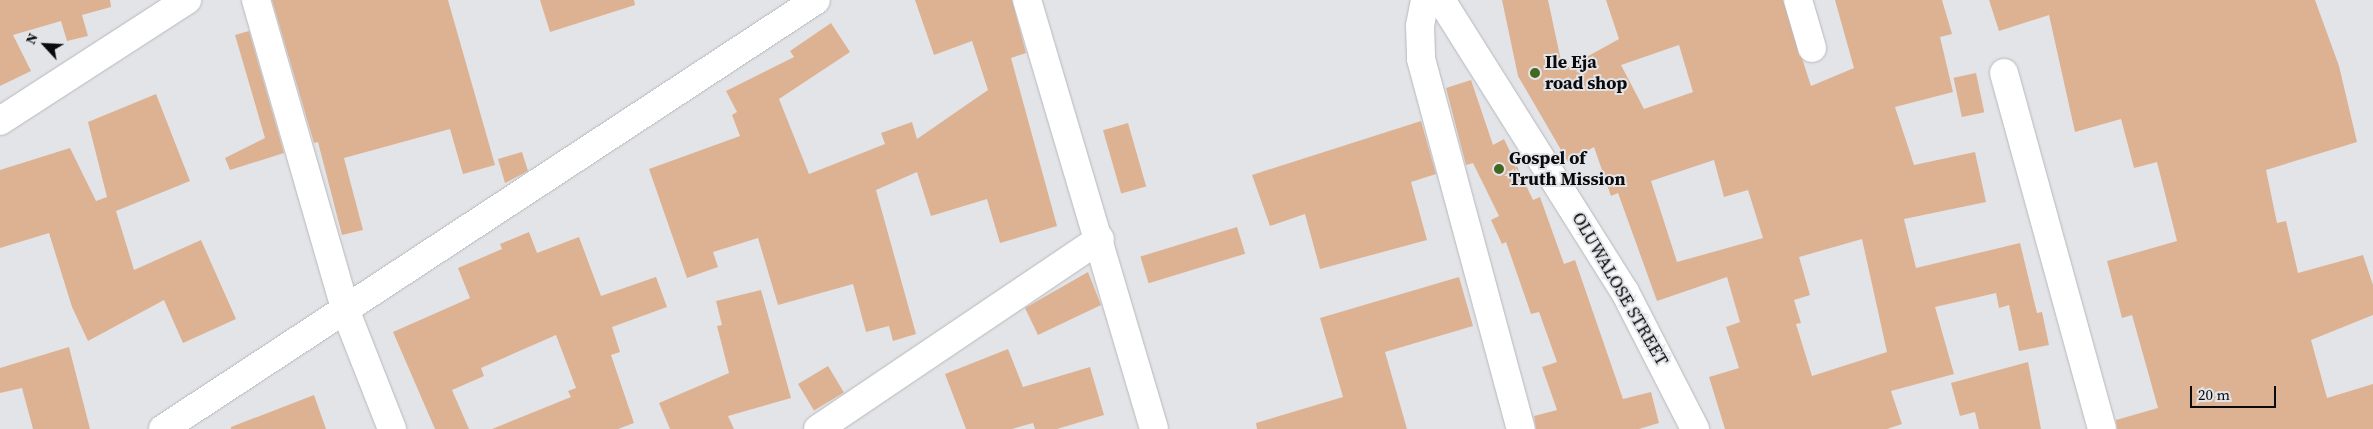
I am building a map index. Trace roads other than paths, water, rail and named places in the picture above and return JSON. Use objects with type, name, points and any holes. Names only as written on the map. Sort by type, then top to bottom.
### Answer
[{"type":"street","points":[[0,121],[187,0]]},
{"type":"street","points":[[256,0],[346,312],[392,429]]},
{"type":"street","points":[[163,429],[346,312],[816,0]]},
{"type":"street","points":[[1026,0],[1100,239],[1154,429]]},
{"type":"street","points":[[1425,0],[1420,26],[1421,59],[1521,429]]},
{"type":"street","name":"OLUWALOSE STREET","points":[[1441,0],[1625,292],[1695,429]]},
{"type":"street","points":[[1798,0],[1812,48]]},
{"type":"street","points":[[2004,72],[2102,429]]},
{"type":"street","points":[[818,429],[1100,239]]},
{"type":"place","name":"Ile Eja road shop","points":[[1535,73]]},
{"type":"place","name":"Gospel of Truth Mission","points":[[1499,169]]}]
